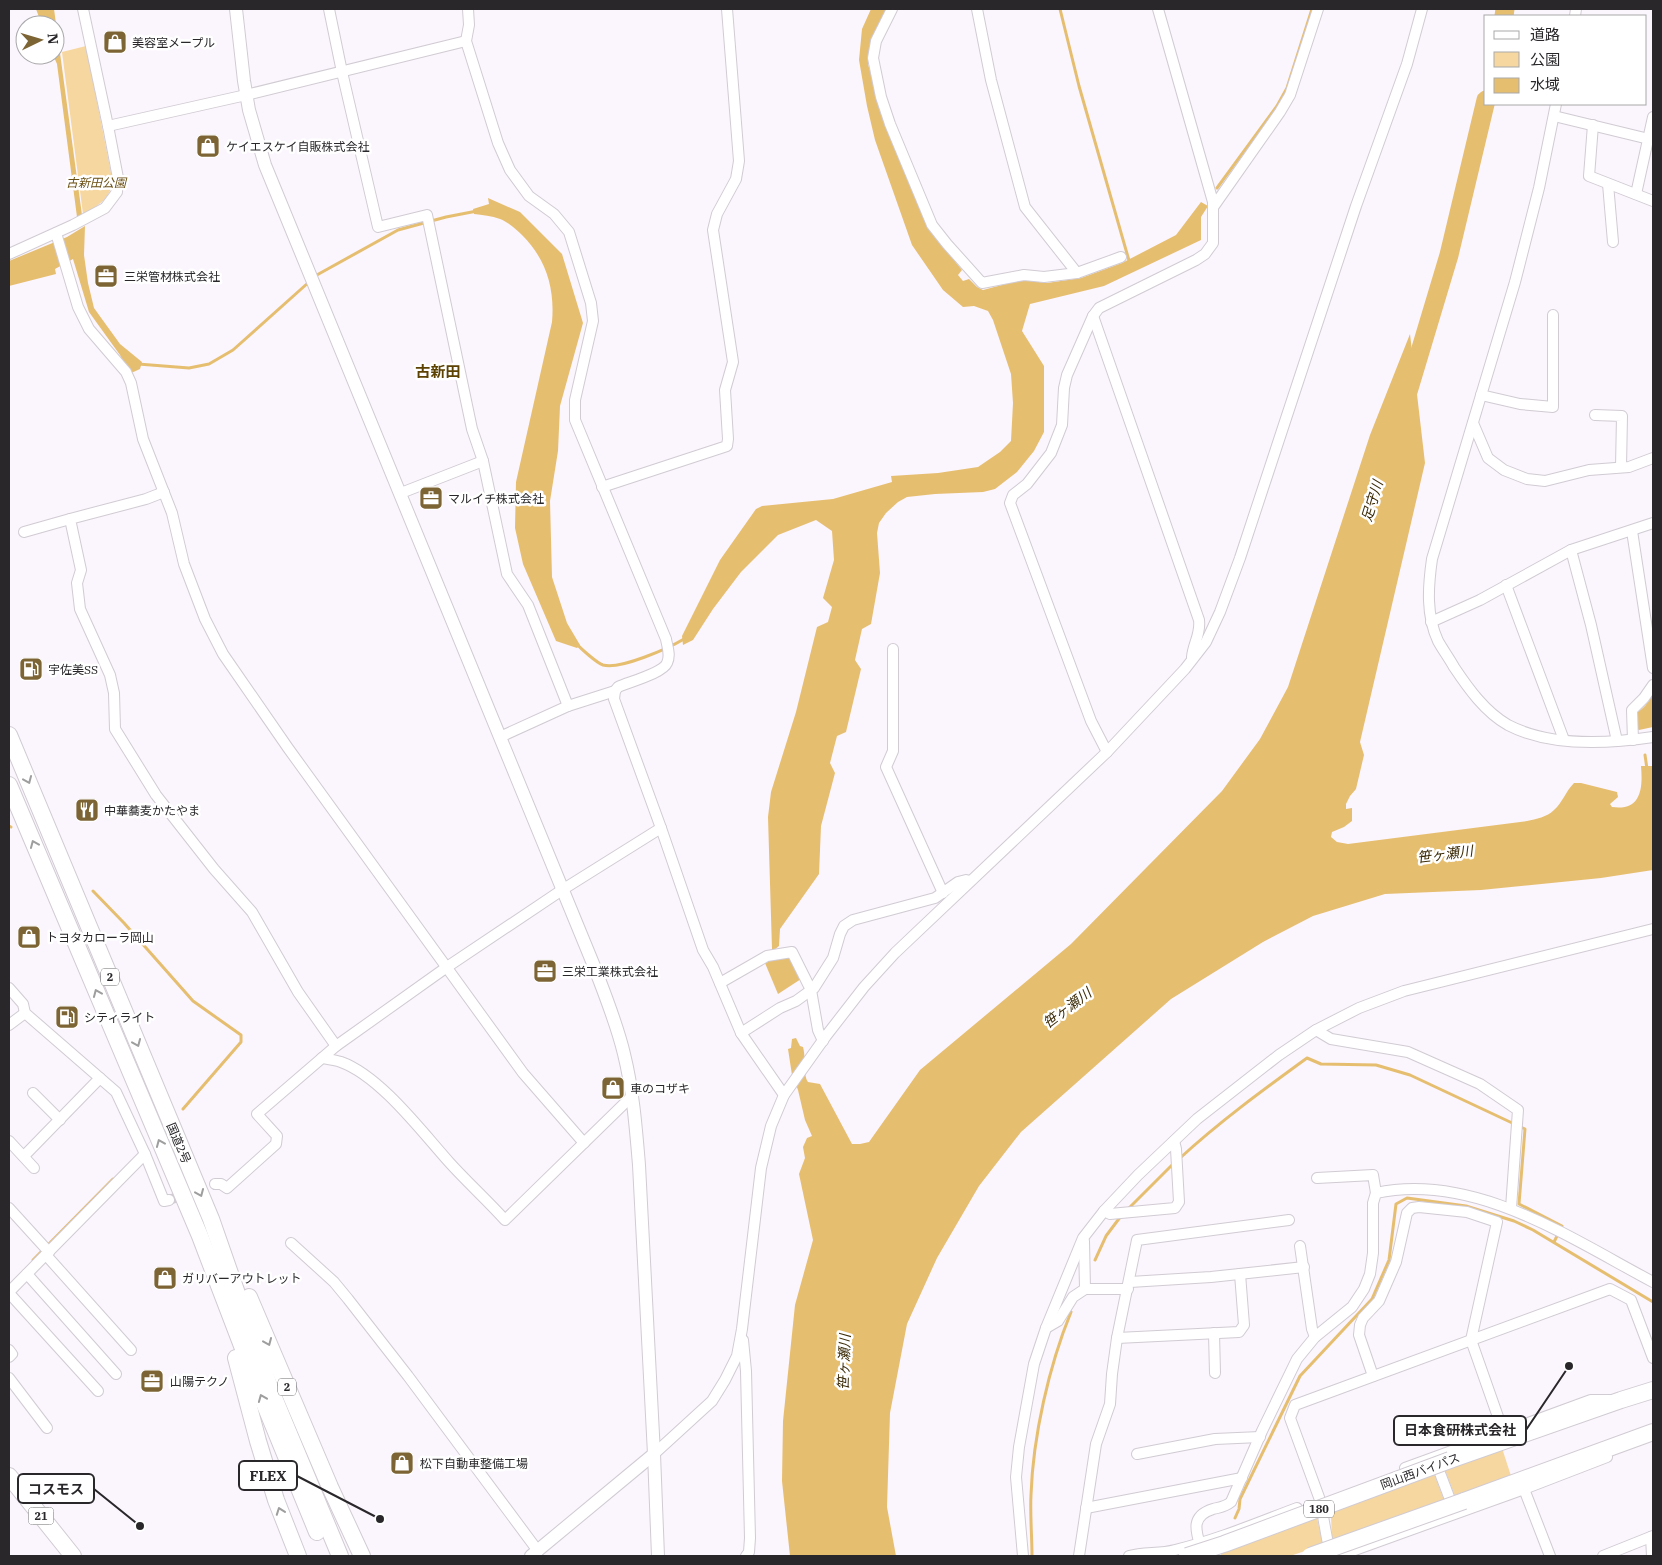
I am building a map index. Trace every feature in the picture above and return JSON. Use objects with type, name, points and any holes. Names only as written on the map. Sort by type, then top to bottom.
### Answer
[{"type":"main road","name":"国道2号","points":[[9,735],[211,1219],[270,1388],[340,1556]]},
{"type":"main road","name":"国道2号","points":[[9,785],[200,1236],[260,1393],[328,1556]]},
{"type":"main road","name":"2","points":[[211,1219],[255,1312],[362,1556]]},
{"type":"main road","name":"2","points":[[200,1236],[276,1500],[298,1556]]},
{"type":"main road","name":"岡山西バイパス","points":[[1187,1556],[1233,1541],[1442,1459],[1653,1390]]},
{"type":"main road","points":[[1310,1556],[1460,1507],[1647,1434]]},
{"type":"main road","name":"21","points":[[9,1476],[73,1556]]},
{"type":"main road","points":[[354,1540],[367,1556]]},
{"type":"street","points":[[9,254],[73,225],[105,208],[118,192],[118,178],[83,9]]},
{"type":"street","points":[[236,9],[246,95],[266,165],[308,273],[401,493],[610,1008],[624,1055],[636,1124],[639,1165],[658,1556]]},
{"type":"street","points":[[329,9],[378,227],[427,215],[472,429],[483,461],[507,574],[528,606],[568,706]]},
{"type":"street","points":[[468,9],[469,25],[466,41],[498,143],[510,170],[529,196],[554,214],[569,232],[586,286],[591,303],[593,321],[575,400],[575,420],[666,639],[669,654],[668,662],[662,669],[618,687],[615,691],[568,706],[500,737]]},
{"type":"street","points":[[602,488],[727,446],[725,390],[733,362],[713,230],[717,214],[736,179],[739,160],[727,9]]},
{"type":"street","points":[[892,9],[876,41],[873,58],[881,97],[890,124],[932,225],[982,283],[1024,275],[1044,277],[1077,273],[1121,257]]},
{"type":"street","points":[[978,9],[991,80],[1026,207],[1077,273]]},
{"type":"street","points":[[1107,752],[1091,721],[1010,502],[1013,496],[1027,484],[1052,453],[1060,430],[1067,375],[1098,308],[1206,254],[1213,243],[1214,206],[1158,9]]},
{"type":"street","points":[[1214,206],[1290,95],[1318,9]]},
{"type":"street","points":[[292,1243],[334,1282],[408,1376],[534,1554],[654,1454],[712,1401],[737,1356],[742,1329],[761,1168],[771,1126],[784,1095],[864,987],[895,953],[1107,752],[1192,661],[1206,642],[1220,612],[1240,558],[1356,206],[1407,64],[1422,9]]},
{"type":"street","points":[[108,126],[246,95],[466,41]]},
{"type":"street","points":[[1556,105],[1539,188],[1515,282],[1432,559],[1428,586],[1431,622],[1438,641],[1461,677],[1475,696],[1506,724],[1538,736],[1564,740],[1617,741],[1653,737]]},
{"type":"street","points":[[1554,116],[1651,140]]},
{"type":"street","points":[[1636,194],[1651,140],[1653,117]]},
{"type":"street","points":[[1593,126],[1589,176],[1653,201],[1653,205]]},
{"type":"street","points":[[1608,184],[1613,242]]},
{"type":"street","points":[[56,233],[78,307],[89,329],[126,372],[131,383],[142,439],[172,514],[184,564],[206,619],[223,654],[288,748],[523,1073],[584,1143]]},
{"type":"street","points":[[1481,395],[1520,404],[1553,408],[1553,315]]},
{"type":"street","points":[[1093,316],[1199,620],[1201,629],[1193,650],[1192,661]]},
{"type":"street","points":[[1595,415],[1622,416],[1621,467]]},
{"type":"street","points":[[1473,424],[1488,458],[1504,470],[1527,479],[1544,481],[1589,470],[1629,467],[1653,458]]},
{"type":"street","points":[[401,493],[483,461]]},
{"type":"street","points":[[24,532],[146,499],[164,492]]},
{"type":"street","points":[[70,519],[81,570],[77,583],[80,609],[110,676],[114,693],[115,729],[156,795],[214,869],[252,912],[298,992],[336,1046]]},
{"type":"street","points":[[1431,622],[1480,600],[1571,550],[1653,523]]},
{"type":"street","points":[[1632,530],[1653,668]]},
{"type":"street","points":[[1571,550],[1617,741]]},
{"type":"street","points":[[1506,585],[1564,740]]},
{"type":"street","points":[[893,649],[893,751],[886,767],[943,892]]},
{"type":"street","points":[[1632,740],[1632,710],[1653,685]]},
{"type":"street","points":[[615,691],[614,699],[703,950],[720,983],[741,1033],[784,1095]]},
{"type":"street","points":[[215,1184],[221,1184],[227,1188],[276,1144],[277,1136],[257,1114],[336,1046],[447,967],[562,890],[661,828]]},
{"type":"street","points":[[741,1033],[780,1008],[796,1001],[811,990],[828,969],[844,926],[853,920],[935,898],[958,882],[970,881]]},
{"type":"street","points":[[1022,1556],[1016,1477],[1034,1364],[1046,1328],[1084,1238],[1104,1211],[1138,1175],[1197,1119],[1246,1080],[1316,1030],[1359,1008],[1404,991],[1653,929]]},
{"type":"street","points":[[720,983],[776,954],[792,952],[811,990],[821,1044]]},
{"type":"street","points":[[9,988],[23,1004],[25,1013],[116,1092],[145,1154],[164,1201],[169,1200]]},
{"type":"street","points":[[9,1025],[25,1013]]},
{"type":"street","points":[[1316,1030],[1331,1039],[1408,1052],[1480,1084],[1518,1110],[1511,1208]]},
{"type":"street","points":[[322,1058],[342,1062],[378,1086],[404,1111],[450,1163],[505,1220],[631,1097]]},
{"type":"street","points":[[24,1156],[100,1078]]},
{"type":"street","points":[[33,1094],[60,1120]]},
{"type":"street","points":[[9,1141],[34,1168]]},
{"type":"street","points":[[1104,1211],[1110,1214],[1175,1208],[1179,1202],[1174,1141]]},
{"type":"street","points":[[98,1392],[9,1292],[46,1251],[145,1154]]},
{"type":"street","points":[[1204,1556],[1196,1529],[1198,1519],[1204,1513],[1226,1507],[1231,1502],[1296,1359],[1315,1336],[1352,1307],[1364,1289],[1370,1274],[1376,1193],[1373,1175],[1317,1178]]},
{"type":"street","points":[[1376,1193],[1414,1188],[1452,1192],[1511,1208],[1653,1282]]},
{"type":"street","points":[[1373,1376],[1359,1335],[1360,1325],[1363,1318],[1379,1301],[1396,1262],[1407,1213],[1412,1208],[1419,1207],[1467,1212],[1497,1222],[1471,1340],[1503,1431]]},
{"type":"street","points":[[9,1208],[131,1350]]},
{"type":"street","points":[[1079,1556],[1096,1444],[1110,1404],[1112,1374],[1137,1240],[1289,1220]]},
{"type":"street","points":[[1084,1238],[1085,1289]]},
{"type":"street","points":[[1300,1246],[1312,1329],[1315,1336]]},
{"type":"street","points":[[1046,1328],[1058,1321],[1073,1297],[1085,1289],[1304,1267]]},
{"type":"street","points":[[27,1274],[116,1374]]},
{"type":"street","points":[[1118,1338],[1239,1332],[1244,1325],[1240,1274]]},
{"type":"street","points":[[1330,1556],[1320,1500],[1290,1418],[1295,1405],[1610,1289],[1631,1300],[1653,1358]]},
{"type":"street","points":[[742,1329],[746,1371],[750,1538],[749,1552],[746,1556]]},
{"type":"street","points":[[1214,1333],[1215,1374]]},
{"type":"street","points":[[9,1350],[12,1354],[9,1357]]},
{"type":"street","points":[[9,1378],[47,1428]]},
{"type":"street","points":[[1129,1556],[1142,1553],[1173,1551],[1200,1543],[1442,1459],[1503,1431],[1591,1400],[1621,1400]]},
{"type":"street","points":[[1338,1556],[1460,1507],[1524,1489],[1613,1454],[1647,1434]]},
{"type":"street","points":[[1138,1454],[1215,1439],[1260,1436]]},
{"type":"street","points":[[1442,1459],[1460,1507]]},
{"type":"street","points":[[1086,1508],[1242,1478]]},
{"type":"street","points":[[1524,1489],[1550,1556]]},
{"type":"street","points":[[1603,1556],[1652,1537],[1652,1556]]},
{"type":"green space","name":"古新田公園","points":[[86,46],[113,183],[109,194],[102,202],[83,214],[64,65],[65,51]]},
{"type":"green space","points":[[1502,1448],[1511,1476],[1455,1496],[1445,1470]]},
{"type":"green space","points":[[1434,1474],[1444,1500],[1332,1543],[1331,1515],[1327,1513]]},
{"type":"green space","points":[[1317,1518],[1323,1545],[1290,1556],[1221,1556],[1221,1552]]},
{"type":"water","points":[[36,9],[54,9],[55,15],[38,15]]},
{"type":"water","points":[[871,9],[886,9],[874,34],[868,64],[876,91],[932,233],[962,270],[958,275],[963,281],[969,279],[983,290],[1021,280],[1047,283],[1081,278],[1122,263],[1176,235],[1201,202],[1208,206],[1201,217],[1201,240],[1104,286],[1030,304],[1022,331],[1044,366],[1044,432],[1034,451],[1017,472],[995,489],[983,492],[907,497],[886,513],[879,523],[877,533],[880,573],[871,624],[862,629],[855,660],[861,669],[846,732],[837,736],[830,763],[835,773],[821,826],[819,874],[780,929],[779,946],[774,950],[772,949],[768,817],[771,792],[796,712],[817,627],[828,622],[832,607],[823,598],[834,560],[832,531],[816,520],[778,535],[741,572],[713,609],[693,640],[683,645],[682,636],[720,560],[756,509],[762,506],[833,499],[892,482],[891,476],[938,473],[978,467],[1000,452],[1011,441],[1013,403],[1011,374],[993,320],[988,311],[974,306],[963,307],[943,290],[912,245],[875,140],[859,60],[862,29]]},
{"type":"water","points":[[57,65],[62,65],[82,215],[77,217]]},
{"type":"water","points":[[488,198],[520,212],[562,254],[583,323],[560,406],[558,451],[550,501],[552,577],[567,623],[580,645],[577,648],[556,641],[523,564],[515,528],[516,482],[552,322],[553,309],[550,286],[543,264],[520,233],[500,219],[474,214],[473,209],[489,204]]},
{"type":"water","points":[[85,226],[84,255],[94,308],[120,344],[142,362],[140,369],[129,374],[120,355],[89,312],[73,259],[55,269],[56,274],[9,286],[9,261],[67,237]]},
{"type":"water","name":"笹ヶ瀬川","points":[[1410,334],[1425,463],[1360,742],[1364,755],[1356,789],[1346,804],[1346,809],[1352,808],[1352,821],[1332,832],[1331,837],[1337,842],[1348,844],[1530,820],[1548,814],[1557,807],[1574,783],[1617,792],[1618,797],[1610,804],[1612,807],[1629,806],[1638,797],[1641,783],[1641,766],[1652,766],[1653,870],[1601,878],[1481,890],[1385,894],[1313,916],[1263,942],[1171,999],[1021,1132],[979,1186],[937,1258],[907,1324],[890,1413],[887,1507],[896,1556],[790,1556],[782,1481],[783,1421],[795,1305],[813,1240],[799,1174],[805,1158],[803,1147],[807,1138],[812,1136],[805,1120],[798,1090],[792,1075],[788,1049],[791,1048],[792,1039],[796,1038],[800,1046],[803,1047],[806,1079],[808,1082],[820,1084],[852,1144],[869,1142],[920,1070],[1071,944],[1222,791],[1260,739],[1288,687],[1370,435]]},
{"type":"water","points":[[1653,694],[1653,727],[1639,730],[1635,727],[1634,713],[1648,703]]},
{"type":"water","points":[[789,956],[801,979],[778,994],[765,963],[774,958]]},
{"type":"waterway","points":[[1060,9],[1079,86],[1130,264]]},
{"type":"waterway","points":[[1217,188],[1277,106],[1287,88],[1312,9]]},
{"type":"waterway","name":"足守川","points":[[1504,15],[1505,9]]},
{"type":"waterway","name":"足守川","points":[[1407,395],[1449,255],[1485,105]]},
{"type":"waterway","points":[[315,276],[398,230],[477,211]]},
{"type":"waterway","points":[[138,364],[189,368],[209,364],[233,350],[309,282]]},
{"type":"waterway","points":[[576,643],[597,662],[611,666],[644,657],[684,639]]},
{"type":"waterway","points":[[1645,755],[1647,769]]},
{"type":"waterway","points":[[93,891],[193,1001],[241,1035],[241,1042],[183,1109]]},
{"type":"waterway","points":[[1179,1159],[1225,1119],[1307,1058],[1321,1064],[1376,1065],[1410,1075],[1525,1129],[1519,1204],[1562,1226],[1554,1242]]},
{"type":"waterway","points":[[1127,1210],[1174,1163]]},
{"type":"waterway","points":[[33,1260],[113,1179]]},
{"type":"waterway","points":[[1235,1518],[1239,1509],[1240,1499],[1300,1376],[1372,1299],[1389,1260],[1396,1204],[1407,1198],[1466,1206],[1514,1221],[1533,1230],[1653,1302]]},
{"type":"waterway","points":[[1095,1260],[1106,1236],[1121,1216]]},
{"type":"waterway","points":[[1032,1556],[1031,1495],[1035,1449],[1049,1378],[1071,1312]]},
{"type":"tunnel","points":[[169,1200],[215,1184]]},
{"type":"place","name":"美容室メープル","points":[[115,42]]},
{"type":"place","name":"ケイエスケイ自販株式会社","points":[[208,146]]},
{"type":"place","name":"三栄管材株式会社","points":[[106,276]]},
{"type":"place","name":"マルイチ株式会社","points":[[431,498]]},
{"type":"place","name":"宇佐美SS","points":[[31,669]]},
{"type":"place","name":"中華蕎麦かたやま","points":[[87,810]]},
{"type":"place","name":"トヨタカローラ岡山","points":[[29,937]]},
{"type":"place","name":"三栄工業株式会社","points":[[545,971]]},
{"type":"place","name":"シティライト","points":[[67,1017]]},
{"type":"place","name":"車のコザキ","points":[[613,1088]]},
{"type":"place","name":"ガリバーアウトレット","points":[[165,1278]]},
{"type":"place","name":"日本食研株式会社","points":[[1569,1366]]},
{"type":"place","name":"山陽テクノ","points":[[152,1381]]},
{"type":"place","name":"松下自動車整備工場","points":[[402,1463]]},
{"type":"place","name":"FLEX","points":[[380,1519]]},
{"type":"place","name":"コスモス","points":[[140,1526]]},
{"type":"district","name":"古新田","points":[[438,371]]}]
